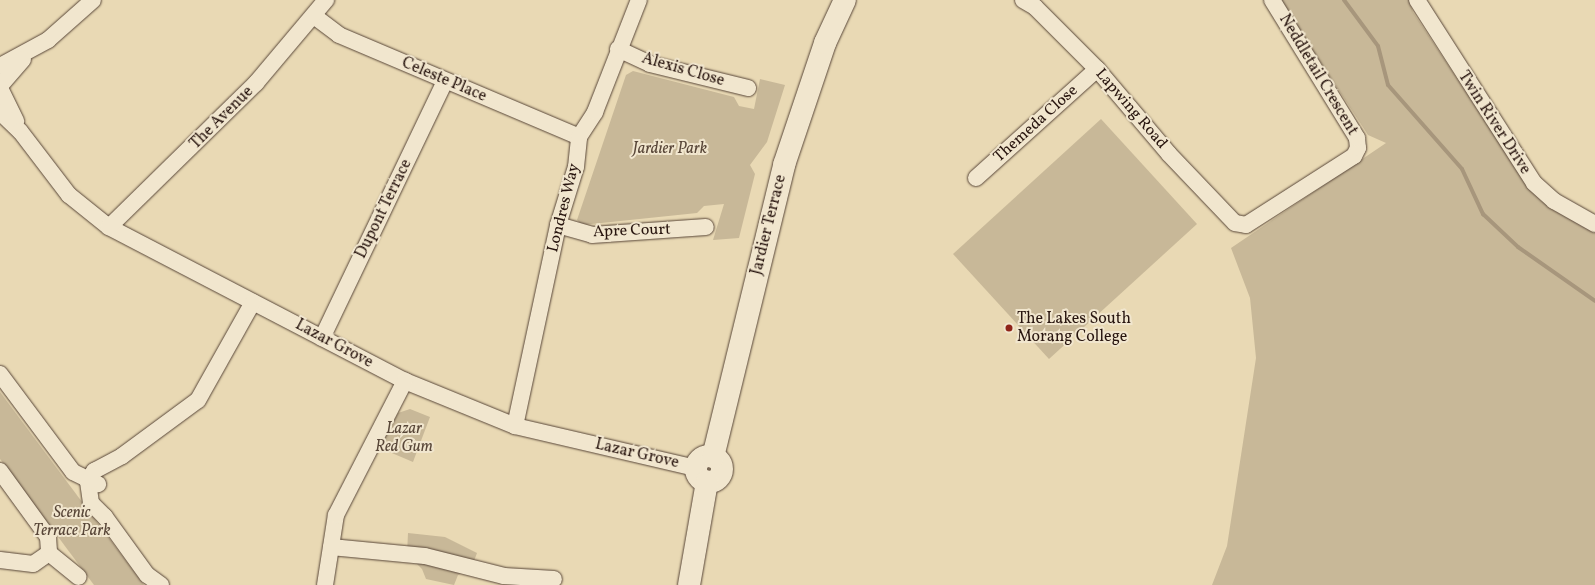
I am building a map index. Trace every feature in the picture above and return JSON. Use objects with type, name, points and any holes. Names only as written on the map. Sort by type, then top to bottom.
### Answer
[{"type":"street","points":[[0,87],[33,51],[93,0]]},
{"type":"street","name":"The Avenue","points":[[109,227],[120,213],[223,117],[314,16],[326,0]]},
{"type":"street","name":"Londres Way","points":[[515,426],[558,225],[576,168],[579,137],[595,112],[618,49],[639,0]]},
{"type":"street","name":"Jardier Terrace","points":[[689,585],[705,469],[784,165],[825,43],[845,0]]},
{"type":"street","name":"Neddletail Crescent","points":[[1235,223],[1246,225],[1256,221],[1354,156],[1358,148],[1357,138],[1272,0]]},
{"type":"street","name":"Twin River Drive","points":[[1417,0],[1534,183],[1554,201],[1595,224]]},
{"type":"street","name":"Lapwing Road","points":[[1033,2],[1097,69],[1169,154],[1235,223]]},
{"type":"street","name":"Celeste Place","points":[[314,16],[335,33],[579,137]]},
{"type":"street","name":"Alexis Close","points":[[618,49],[650,64],[748,88]]},
{"type":"street","points":[[0,66],[33,51]]},
{"type":"street","name":"Themeda Close","points":[[976,178],[1097,69]]},
{"type":"street","name":"Dupont Terrace","points":[[322,338],[445,81]]},
{"type":"street","name":"Lazar Grove","points":[[0,87],[20,131]]},
{"type":"street","name":"Lazar Grove","points":[[0,112],[20,131],[69,195],[109,227],[405,381],[515,426],[705,469]]},
{"type":"street","name":"Apre Court","points":[[558,225],[592,235],[706,227]]},
{"type":"street","points":[[93,483],[122,456],[198,400],[253,302]]},
{"type":"street","points":[[0,374],[73,472],[93,483],[105,517],[147,575],[161,585]]},
{"type":"street","points":[[325,585],[336,515],[405,381]]},
{"type":"street","points":[[0,471],[48,537],[45,557]]},
{"type":"street","points":[[330,547],[425,556],[504,580],[554,579]]},
{"type":"street","points":[[0,560],[33,564],[45,557]]},
{"type":"street","points":[[45,557],[79,577]]},
{"type":"green space","points":[[1280,0],[1409,0],[1413,12],[1528,186],[1541,201],[1595,232],[1595,585],[1212,585],[1227,546],[1256,358],[1250,298],[1231,248],[1386,143],[1368,135]]},
{"type":"green space","name":"Jardier Park","points":[[633,71],[734,97],[739,106],[754,109],[760,79],[785,85],[767,142],[750,165],[755,174],[739,238],[713,240],[724,204],[704,206],[697,213],[582,225],[577,220],[626,75]]},
{"type":"green space","points":[[1101,119],[1197,224],[1049,359],[953,254]]},
{"type":"green space","name":"Scenic Terrace Park","points":[[0,392],[144,585],[94,585],[0,459]]},
{"type":"green space","name":"Lazar Red Gum","points":[[410,409],[430,417],[413,462],[380,448],[398,413]]},
{"type":"green space","points":[[408,533],[445,537],[477,553],[471,569],[458,575],[454,585],[426,579],[422,569],[407,554]]},
{"type":"waterway","points":[[1344,0],[1378,46],[1388,85],[1462,169],[1483,214],[1518,247],[1595,301]]},
{"type":"place","name":"The Lakes South Morang College","points":[[1009,328]]}]
